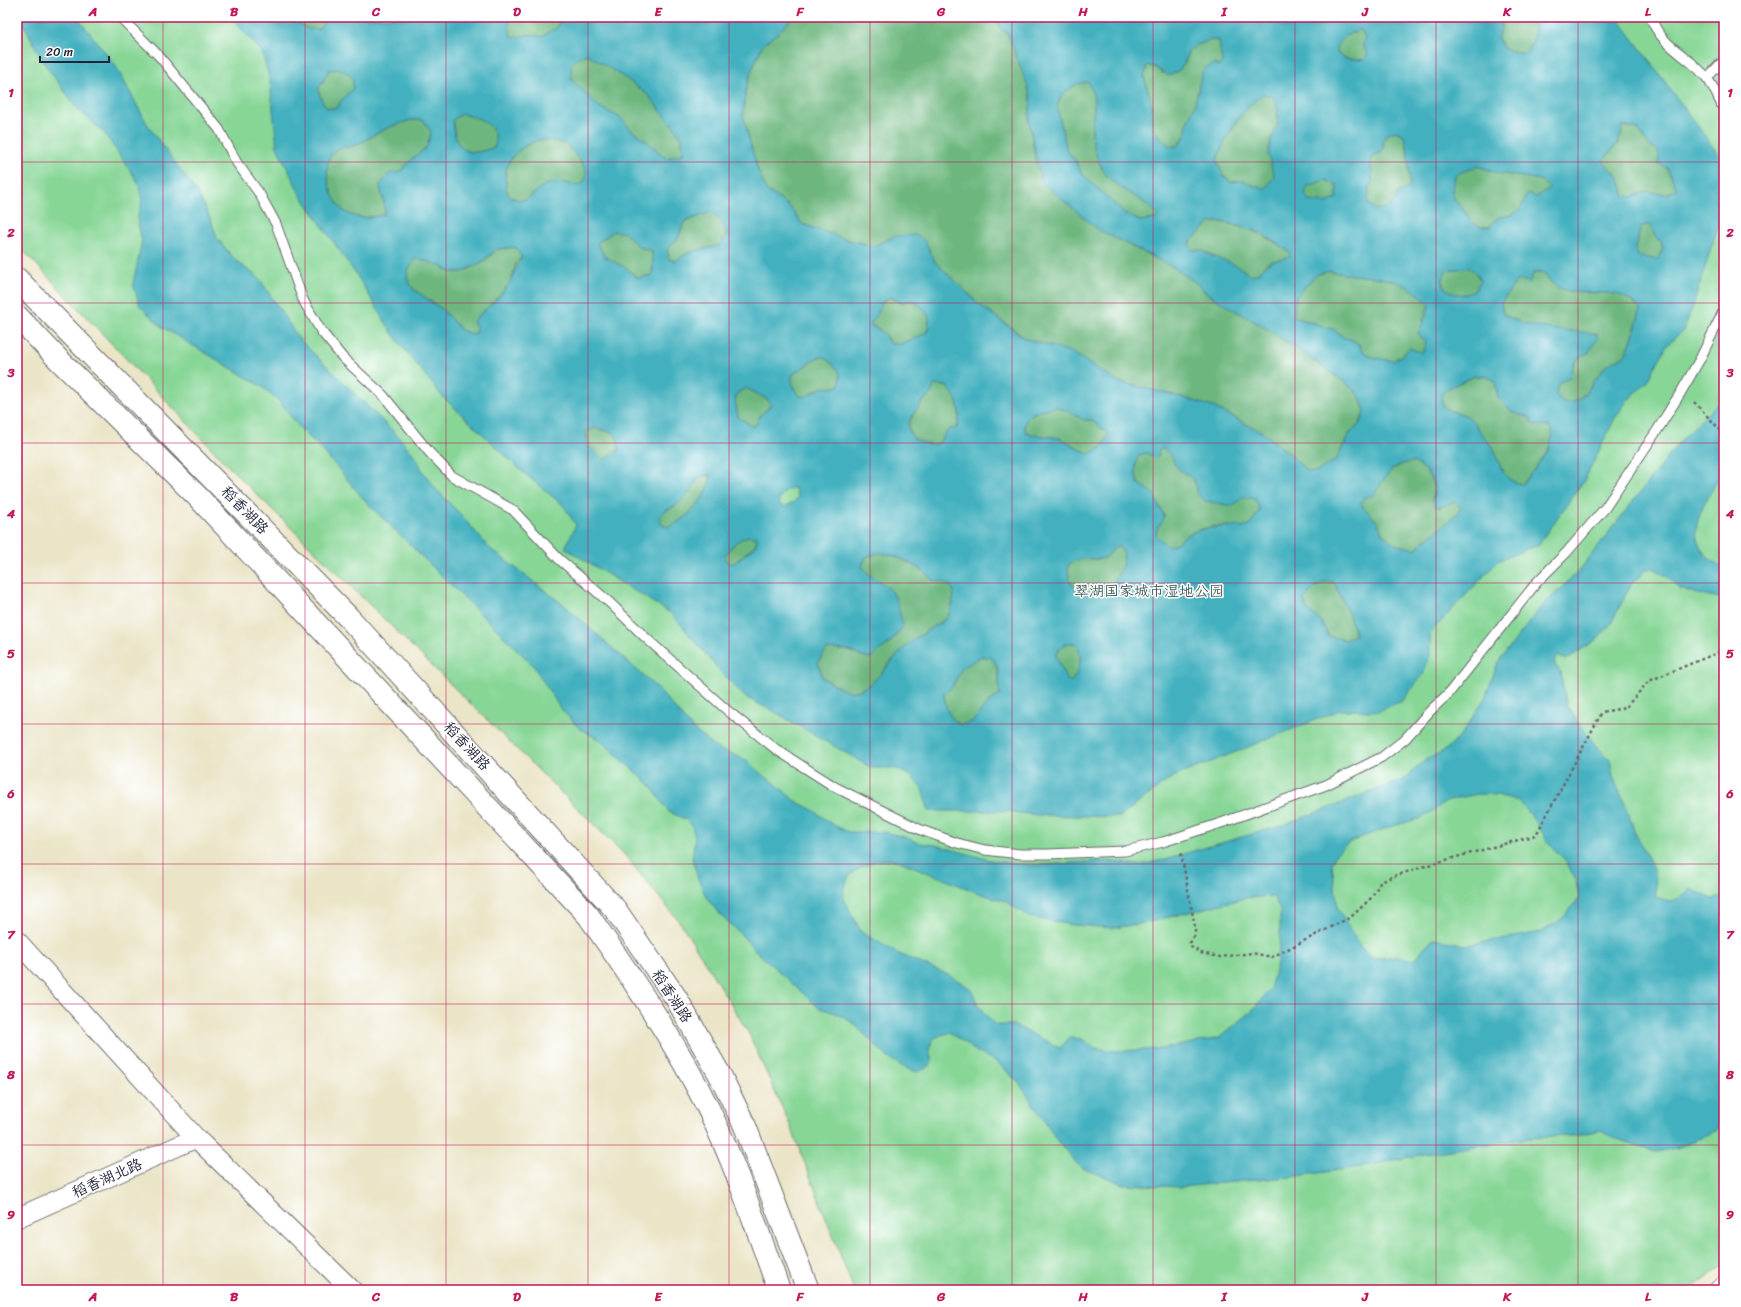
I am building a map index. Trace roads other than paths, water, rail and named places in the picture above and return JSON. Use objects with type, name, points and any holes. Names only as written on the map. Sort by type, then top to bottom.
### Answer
[{"type":"street","name":"稻香湖路","points":[[17,278],[349,618],[614,909],[676,998],[720,1075],[745,1126],[808,1290]]},
{"type":"street","name":"稻香湖路","points":[[17,316],[59,360],[198,497],[588,915],[633,978],[671,1039],[709,1110],[737,1175],[779,1290]]},
{"type":"street","points":[[17,941],[196,1138],[352,1290]]},
{"type":"street","name":"稻香湖北路","points":[[17,1218],[196,1138]]},
{"type":"lane","points":[[120,17],[159,56],[219,129],[237,163],[259,193],[276,224],[302,300],[321,331],[343,358],[383,395],[429,452],[452,476],[513,510],[559,559],[610,603],[646,638],[728,711],[777,750],[835,787],[885,813],[921,830],[957,843],[985,850],[1020,854],[1089,854],[1132,849],[1163,842],[1224,822],[1326,785],[1382,757],[1405,739],[1430,710],[1449,693],[1537,582],[1572,546],[1605,508],[1681,392],[1700,359],[1724,310]]},
{"type":"lane","points":[[1651,17],[1660,36],[1707,78],[1724,110]]},
{"type":"lane","points":[[1707,78],[1724,60]]},
{"type":"lane","points":[[1710,1290],[1724,1279]]},
{"type":"water","points":[[20,17],[77,17],[114,63],[149,127],[197,192],[211,220],[217,238],[236,261],[259,278],[299,339],[396,434],[416,457],[422,470],[435,488],[463,517],[488,547],[564,605],[656,687],[693,729],[718,749],[747,760],[760,773],[775,783],[795,801],[813,810],[832,824],[848,832],[884,832],[905,837],[919,843],[936,845],[990,860],[1017,864],[1040,865],[1104,861],[1139,865],[1165,860],[1284,825],[1402,780],[1426,760],[1445,750],[1458,739],[1485,698],[1498,662],[1541,607],[1578,572],[1680,441],[1724,397],[1724,474],[1718,479],[1704,504],[1699,516],[1697,538],[1701,548],[1710,558],[1724,568],[1724,602],[1718,597],[1709,597],[1680,589],[1669,578],[1653,568],[1645,570],[1640,577],[1633,581],[1610,625],[1600,637],[1566,660],[1558,655],[1554,661],[1560,671],[1567,707],[1597,747],[1610,759],[1613,777],[1628,811],[1635,834],[1655,871],[1656,897],[1675,900],[1691,889],[1713,899],[1724,897],[1724,1117],[1716,1131],[1677,1148],[1656,1152],[1617,1140],[1602,1130],[1570,1136],[1528,1138],[1424,1154],[1360,1167],[1290,1177],[1179,1187],[1124,1184],[1080,1167],[1059,1142],[1019,1083],[997,1062],[977,1052],[950,1032],[934,1038],[929,1049],[932,1063],[918,1072],[905,1068],[887,1057],[852,1022],[833,1012],[819,1008],[756,951],[735,928],[719,914],[707,898],[698,879],[692,858],[695,837],[692,826],[685,819],[669,812],[650,785],[601,741],[579,728],[560,708],[533,665],[367,503],[325,453],[299,427],[279,401],[261,386],[162,327],[140,306],[133,284],[142,241],[137,219],[142,201],[138,182],[105,134],[75,106],[42,60]],"holes":[[[1478,794],[1497,795],[1519,801],[1534,819],[1550,845],[1566,861],[1576,881],[1579,898],[1564,917],[1542,932],[1466,945],[1434,939],[1425,946],[1415,960],[1398,957],[1371,958],[1360,946],[1338,909],[1332,864],[1336,854],[1352,841],[1392,826],[1422,818],[1449,800]],[[878,860],[897,860],[981,894],[1005,901],[1029,917],[1072,925],[1114,928],[1150,922],[1245,898],[1273,896],[1280,909],[1280,936],[1277,963],[1270,989],[1251,1012],[1219,1038],[1161,1049],[1115,1051],[1095,1048],[1082,1039],[1069,1038],[1060,1048],[1014,1025],[995,1025],[979,1007],[971,989],[951,976],[899,954],[861,932],[844,899],[844,888],[849,876],[861,867]]]},
{"type":"water","points":[[231,17],[297,17],[299,23],[305,28],[319,29],[328,17],[508,17],[511,37],[537,35],[542,37],[548,32],[557,28],[560,21],[558,17],[793,17],[780,31],[762,46],[751,72],[745,93],[743,116],[758,171],[766,190],[789,206],[802,224],[848,240],[873,246],[895,236],[918,235],[926,243],[935,262],[981,306],[1026,339],[1071,352],[1118,382],[1174,395],[1213,407],[1262,432],[1291,455],[1307,472],[1316,472],[1336,460],[1350,433],[1359,425],[1365,411],[1359,395],[1346,383],[1274,333],[1209,295],[1194,281],[1171,266],[1099,230],[1042,183],[1029,121],[1031,99],[1028,87],[1008,34],[999,27],[1000,19],[998,17],[1062,17],[1071,21],[1088,17],[1501,17],[1501,28],[1497,38],[1504,49],[1524,54],[1531,45],[1534,36],[1534,27],[1529,17],[1617,17],[1719,155],[1724,177],[1724,202],[1722,213],[1692,309],[1683,331],[1668,344],[1647,382],[1627,401],[1615,418],[1585,479],[1538,545],[1498,561],[1430,633],[1430,655],[1423,675],[1402,701],[1379,711],[1340,710],[1171,778],[1120,817],[1038,815],[1006,811],[929,811],[922,789],[910,775],[894,768],[872,768],[775,712],[745,697],[719,670],[672,614],[565,548],[576,525],[563,505],[525,474],[441,395],[394,336],[358,277],[300,194],[277,147],[270,81],[262,52]],"holes":[[[1361,29],[1365,38],[1363,45],[1368,55],[1363,60],[1344,58],[1338,54],[1336,46],[1347,35]],[[1211,40],[1219,40],[1222,62],[1219,66],[1215,64],[1208,66],[1202,72],[1195,105],[1187,123],[1185,136],[1178,146],[1170,146],[1159,137],[1152,126],[1151,101],[1144,77],[1147,65],[1155,67],[1169,76],[1177,72],[1185,61],[1188,52],[1197,45]],[[587,54],[627,79],[649,96],[682,137],[683,154],[666,158],[630,129],[621,118],[598,106],[572,80],[571,64],[577,58]],[[338,69],[345,71],[353,78],[353,88],[340,102],[338,108],[327,108],[322,101],[318,90],[329,70]],[[1088,82],[1094,99],[1092,127],[1094,148],[1102,168],[1107,176],[1121,188],[1152,209],[1158,216],[1155,219],[1140,221],[1124,213],[1081,173],[1075,160],[1067,151],[1057,107],[1061,96],[1068,90],[1077,84]],[[1263,94],[1273,96],[1278,110],[1278,124],[1271,140],[1268,154],[1274,177],[1266,188],[1256,187],[1244,181],[1231,182],[1223,175],[1217,160],[1235,124],[1248,107]],[[461,114],[468,115],[487,123],[494,133],[496,139],[495,147],[481,152],[470,152],[461,146],[456,137],[453,120]],[[411,120],[423,120],[431,132],[427,147],[412,159],[400,172],[390,173],[380,185],[385,214],[367,218],[349,214],[338,204],[330,188],[327,170],[331,155],[336,150],[358,144],[395,125]],[[1622,126],[1638,129],[1647,143],[1657,151],[1659,155],[1658,163],[1667,168],[1677,190],[1663,194],[1649,191],[1632,197],[1624,195],[1622,184],[1618,176],[1603,160],[1619,140]],[[1395,131],[1403,134],[1408,152],[1410,187],[1398,193],[1393,204],[1376,210],[1368,204],[1369,189],[1372,181],[1371,158],[1383,150],[1383,141],[1386,135]],[[538,140],[556,141],[566,145],[575,154],[581,162],[586,175],[585,179],[579,186],[564,183],[552,183],[537,190],[526,199],[515,199],[508,195],[506,185],[507,167],[510,160],[521,149]],[[1477,166],[1499,173],[1541,180],[1550,189],[1536,197],[1527,194],[1522,206],[1516,213],[1496,219],[1490,227],[1480,227],[1470,221],[1456,201],[1452,192],[1456,174]],[[1325,180],[1337,185],[1337,198],[1327,203],[1310,201],[1305,193],[1308,186]],[[711,212],[721,221],[727,233],[721,245],[688,253],[676,261],[669,259],[667,250],[678,238],[684,222]],[[1211,222],[1224,222],[1262,233],[1289,252],[1290,257],[1272,262],[1265,266],[1257,274],[1249,275],[1235,265],[1197,250],[1193,250],[1189,246],[1190,242]],[[1650,225],[1656,238],[1661,241],[1663,248],[1659,259],[1638,256],[1635,248],[1641,227]],[[614,231],[625,233],[639,247],[652,251],[652,275],[638,278],[626,268],[605,257],[597,243]],[[515,247],[522,258],[512,279],[502,293],[473,321],[476,327],[476,333],[470,334],[460,329],[442,309],[414,290],[407,279],[408,270],[416,258],[441,266],[451,272],[463,272],[483,261],[497,249]],[[1468,267],[1476,272],[1480,281],[1475,290],[1470,293],[1454,294],[1443,284],[1442,279],[1447,270]],[[1329,271],[1382,278],[1393,281],[1405,285],[1429,304],[1428,311],[1418,333],[1426,343],[1422,353],[1409,348],[1404,354],[1393,361],[1371,357],[1363,351],[1359,345],[1351,339],[1344,338],[1335,330],[1294,317],[1296,296],[1316,275]],[[1533,273],[1545,273],[1551,282],[1560,288],[1569,291],[1622,296],[1630,300],[1640,309],[1634,332],[1626,353],[1606,366],[1584,394],[1578,400],[1571,403],[1564,401],[1556,395],[1557,388],[1561,381],[1570,377],[1572,368],[1581,356],[1589,352],[1598,339],[1597,334],[1525,324],[1503,314],[1501,303],[1517,280],[1530,282]],[[890,297],[902,303],[911,300],[920,306],[927,314],[929,322],[926,333],[901,344],[891,344],[887,340],[886,335],[872,326],[871,323],[879,311],[882,302]],[[818,357],[824,357],[839,372],[839,386],[831,388],[823,387],[806,396],[799,395],[794,389],[792,375]],[[1474,376],[1484,376],[1495,380],[1498,398],[1513,413],[1530,417],[1533,425],[1549,426],[1553,434],[1548,451],[1523,484],[1510,480],[1503,471],[1493,448],[1470,418],[1449,410],[1442,403],[1441,396],[1446,389]],[[934,385],[947,386],[954,396],[958,406],[959,422],[957,428],[949,429],[937,445],[927,444],[914,439],[908,429],[908,423],[921,403],[931,394]],[[746,388],[767,399],[771,404],[766,411],[761,414],[756,425],[752,426],[738,417],[735,401],[737,393]],[[1055,407],[1068,411],[1084,420],[1091,420],[1109,434],[1103,446],[1089,454],[1060,438],[1035,435],[1026,432],[1025,426],[1029,417],[1038,411]],[[596,428],[614,433],[618,439],[619,450],[603,460],[588,445],[586,431]],[[1163,448],[1167,451],[1172,456],[1178,468],[1193,480],[1196,487],[1196,493],[1206,501],[1233,506],[1243,497],[1255,499],[1260,510],[1248,527],[1203,529],[1185,536],[1175,544],[1167,546],[1156,535],[1157,528],[1163,521],[1164,516],[1153,493],[1138,483],[1136,472],[1136,462],[1139,455],[1146,453],[1155,457],[1159,456],[1158,453],[1160,449]],[[1413,462],[1424,469],[1431,479],[1434,487],[1433,501],[1435,506],[1439,507],[1454,502],[1461,507],[1456,515],[1415,549],[1394,544],[1382,533],[1378,523],[1361,504],[1364,497],[1373,496],[1389,473],[1398,466]],[[711,475],[702,499],[690,513],[683,519],[668,527],[661,524],[660,518],[663,512],[676,505],[689,493],[700,476]],[[795,488],[798,497],[794,502],[785,507],[779,504],[779,498],[787,490]],[[749,536],[757,538],[755,546],[733,564],[726,562],[725,555],[736,543]],[[1118,545],[1124,554],[1122,566],[1114,583],[1099,586],[1089,594],[1082,595],[1075,588],[1069,578],[1068,565],[1080,559],[1099,559],[1109,555]],[[878,553],[892,555],[922,570],[932,580],[944,582],[954,590],[952,608],[945,620],[907,645],[876,679],[862,689],[851,691],[838,687],[822,677],[818,662],[827,649],[847,650],[870,658],[891,642],[903,626],[896,599],[887,587],[869,574],[862,566],[866,557]],[[1324,582],[1334,582],[1349,615],[1355,635],[1345,640],[1328,636],[1321,621],[1306,609],[1304,599],[1315,587]],[[1068,643],[1076,643],[1080,652],[1079,668],[1071,682],[1066,679],[1056,655],[1061,647]],[[982,656],[992,658],[998,671],[1000,694],[987,704],[973,721],[961,725],[953,719],[945,704],[944,694],[952,687],[962,668]]]},
{"type":"park label","name":"翠湖国家城市湿地公园","points":[[1149,591]]}]
